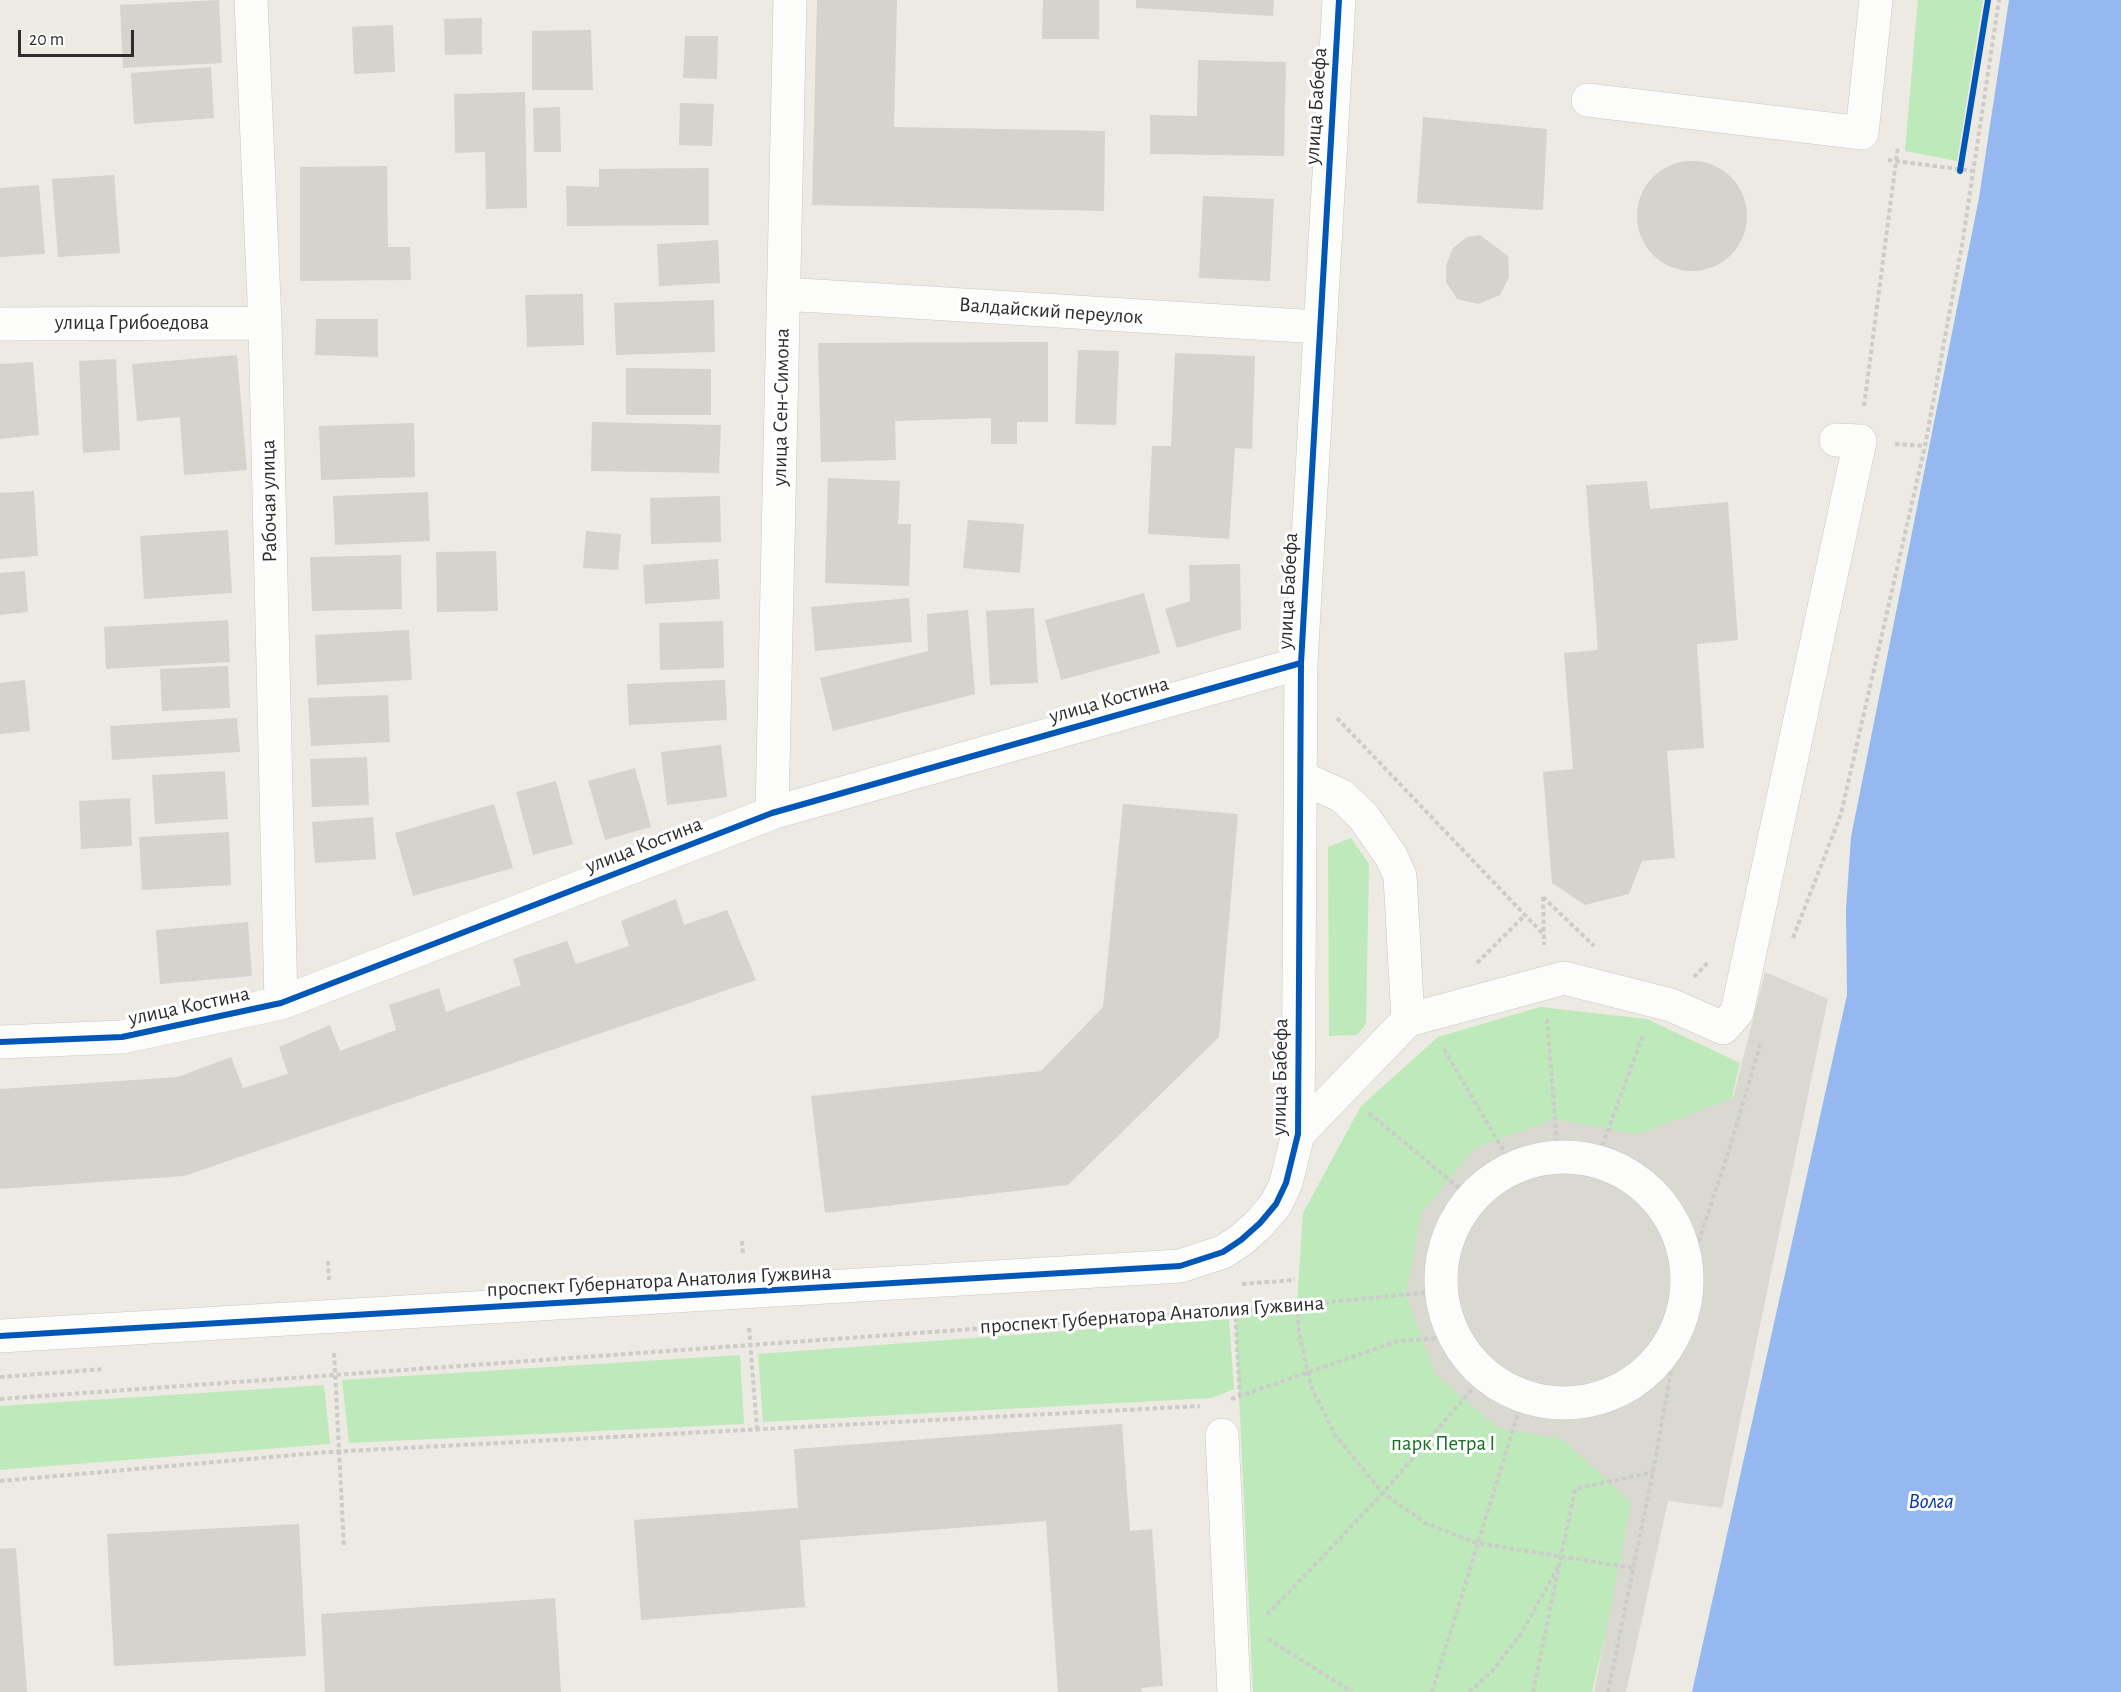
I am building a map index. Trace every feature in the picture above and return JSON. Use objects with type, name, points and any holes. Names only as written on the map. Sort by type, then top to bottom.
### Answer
[{"type":"street","name":"Рабочая улица","points":[[251,0],[265,323],[281,1003]]},
{"type":"street","name":"улица Сен-Симона","points":[[772,813],[790,0]]},
{"type":"street","name":"улица Бабефа","points":[[1286,1183],[1298,1134],[1301,672],[1339,0]]},
{"type":"street","points":[[1588,100],[1862,133],[1876,0]]},
{"type":"street","name":"Валдайский переулок","points":[[784,294],[1319,327]]},
{"type":"street","name":"улица Грибоедова","points":[[0,324],[265,323]]},
{"type":"street","points":[[1298,1134],[1341,1089],[1416,1018],[1564,978],[1656,1001],[1723,1028],[1737,1012],[1848,441]]},
{"type":"street","name":"улица Костина","points":[[0,1042],[122,1037],[281,1003],[772,813],[1301,672]]},
{"type":"street","points":[[1300,777],[1342,796],[1363,816],[1391,856],[1400,876],[1416,1018]]},
{"type":"street","points":[[1558,1156],[1597,1160],[1642,1182],[1675,1221],[1689,1270],[1678,1332],[1637,1381],[1578,1404],[1523,1397],[1502,1388],[1484,1375],[1454,1337],[1441,1291],[1446,1241],[1471,1198],[1490,1180],[1513,1167],[1558,1156]]},
{"type":"street","name":"проспект Губернатора Анатолия Гужвина","points":[[0,1336],[1180,1266],[1223,1252],[1241,1240],[1276,1204],[1286,1183]]},
{"type":"street","points":[[1216,1420],[1234,1692]]},
{"type":"path","points":[[1790,944],[1841,814],[1925,446],[1973,171],[1999,0]]},
{"type":"path","points":[[1898,145],[1848,441],[1925,446]]},
{"type":"path","points":[[1960,171],[1962,160]]},
{"type":"path","points":[[1896,161],[1973,171]]},
{"type":"path","points":[[1301,672],[1544,935]]},
{"type":"path","points":[[1558,1156],[1545,983],[1543,897],[1600,952]]},
{"type":"path","points":[[1690,981],[1715,955]]},
{"type":"path","points":[[1597,1160],[1656,1001]]},
{"type":"path","points":[[1416,1018],[1513,1167]]},
{"type":"path","points":[[1689,1270],[1730,1147],[1763,1032]]},
{"type":"path","points":[[1341,1089],[1471,1198]]},
{"type":"path","points":[[1297,1305],[1299,1332],[1311,1386],[1335,1435],[1383,1493],[1425,1523],[1477,1543],[1633,1568]]},
{"type":"path","points":[[748,1321],[757,1429]]},
{"type":"path","points":[[1608,1692],[1653,1472],[1678,1332]]},
{"type":"path","points":[[1221,1402],[1398,1341],[1454,1337]]},
{"type":"path","points":[[333,1345],[344,1547]]},
{"type":"path","points":[[1261,1621],[1383,1493],[1484,1375]]},
{"type":"path","points":[[1432,1692],[1523,1397]]},
{"type":"path","points":[[0,1481],[339,1452],[757,1429],[1216,1420]]},
{"type":"path","points":[[1533,1692],[1563,1557],[1575,1489],[1653,1472]]},
{"type":"path","points":[[1469,1692],[1492,1671],[1521,1634],[1563,1557]]},
{"type":"path","points":[[1263,1636],[1352,1692]]},
{"type":"green space","points":[[1918,0],[1983,0],[1957,161],[1905,151]]},
{"type":"green space","points":[[1351,838],[1369,864],[1366,1024],[1357,1035],[1329,1036],[1328,847]]},
{"type":"green space","name":"парк Петра I","points":[[1540,1007],[1647,1019],[1740,1063],[1592,1692],[1253,1692],[1235,1310],[1297,1305],[1303,1213],[1361,1106],[1438,1037]]},
{"type":"green space","points":[[1229,1319],[1234,1389],[1212,1398],[763,1422],[758,1354]]},
{"type":"green space","points":[[740,1355],[744,1424],[349,1443],[342,1380]]},
{"type":"green space","points":[[324,1385],[330,1444],[0,1470],[0,1406]]},
{"type":"shaded area","points":[[1765,972],[1828,999],[1722,1508],[1668,1501],[1626,1692],[1594,1692],[1631,1502],[1562,1439],[1498,1428],[1435,1374],[1406,1295],[1421,1213],[1475,1148],[1555,1119],[1637,1134],[1733,1098]]},
{"type":"water","name":"Волга","points":[[2009,0],[2121,0],[2121,1692],[1692,1692],[1847,995],[1846,909],[1851,837],[1979,198]]},
{"type":"building","points":[[219,0],[222,63],[123,68],[120,5]]},
{"type":"building","points":[[817,0],[897,0],[894,127],[1105,131],[1104,211],[812,205]]},
{"type":"building","points":[[1043,0],[1099,0],[1099,39],[1042,39]]},
{"type":"building","points":[[1136,0],[1274,0],[1273,16],[1136,8]]},
{"type":"building","points":[[482,18],[482,54],[445,55],[444,19]]},
{"type":"building","points":[[393,25],[395,72],[354,74],[352,27]]},
{"type":"building","points":[[591,30],[593,90],[532,90],[532,31]]},
{"type":"building","points":[[685,36],[718,36],[717,79],[683,78]]},
{"type":"building","points":[[1198,60],[1286,62],[1284,156],[1150,154],[1150,115],[1197,116]]},
{"type":"building","points":[[211,67],[214,118],[134,124],[131,73]]},
{"type":"building","points":[[525,92],[527,208],[486,209],[485,152],[455,153],[454,94]]},
{"type":"building","points":[[680,103],[714,104],[712,146],[679,145]]},
{"type":"building","points":[[560,107],[561,152],[534,152],[533,108]]},
{"type":"building","points":[[1423,117],[1547,129],[1543,210],[1417,203]]},
{"type":"building","points":[[1692,161],[1713,166],[1731,177],[1742,195],[1747,216],[1742,237],[1731,255],[1713,266],[1692,271],[1671,266],[1653,255],[1642,237],[1637,216],[1642,195],[1653,177],[1671,166]]},
{"type":"building","points":[[387,166],[388,247],[410,247],[411,280],[300,281],[300,167]]},
{"type":"building","points":[[709,168],[709,225],[567,226],[566,186],[599,187],[599,169]]},
{"type":"building","points":[[114,175],[120,253],[58,257],[52,179]]},
{"type":"building","points":[[39,185],[45,254],[0,257],[0,188]]},
{"type":"building","points":[[1203,196],[1274,199],[1270,281],[1199,278]]},
{"type":"building","points":[[1480,235],[1508,256],[1509,277],[1500,295],[1478,304],[1457,299],[1446,282],[1446,266],[1453,248],[1467,237]]},
{"type":"building","points":[[718,240],[720,283],[659,286],[657,244]]},
{"type":"building","points":[[583,294],[584,345],[527,347],[525,295]]},
{"type":"building","points":[[714,300],[715,352],[616,355],[614,303]]},
{"type":"building","points":[[316,319],[378,319],[378,357],[315,355]]},
{"type":"building","points":[[1048,342],[1048,422],[1017,422],[1017,444],[991,444],[991,418],[895,421],[896,460],[821,462],[818,343]]},
{"type":"building","points":[[1078,350],[1119,351],[1116,425],[1075,424]]},
{"type":"building","points":[[1175,353],[1255,356],[1252,449],[1235,448],[1229,539],[1148,534],[1152,446],[1171,446]]},
{"type":"building","points":[[237,355],[247,470],[184,475],[180,417],[137,421],[132,364]]},
{"type":"building","points":[[116,359],[120,450],[83,453],[79,361]]},
{"type":"building","points":[[33,362],[39,435],[0,439],[0,364]]},
{"type":"building","points":[[626,368],[711,369],[711,415],[626,415]]},
{"type":"building","points":[[592,422],[721,425],[719,473],[591,471]]},
{"type":"building","points":[[414,423],[415,477],[321,480],[319,426]]},
{"type":"building","points":[[828,478],[900,481],[898,524],[911,524],[909,586],[825,583]]},
{"type":"building","points":[[1647,481],[1650,509],[1728,502],[1738,640],[1697,644],[1704,748],[1667,751],[1675,858],[1642,861],[1629,894],[1585,905],[1552,883],[1543,772],[1573,769],[1564,653],[1598,650],[1586,485]]},
{"type":"building","points":[[34,491],[38,556],[0,559],[0,493]]},
{"type":"building","points":[[428,492],[430,541],[335,545],[333,496]]},
{"type":"building","points":[[720,496],[721,542],[651,544],[650,498]]},
{"type":"building","points":[[968,520],[1024,524],[1020,573],[963,568]]},
{"type":"building","points":[[228,530],[232,593],[144,599],[140,536]]},
{"type":"building","points":[[586,531],[621,534],[618,570],[583,568]]},
{"type":"building","points":[[496,551],[498,611],[437,612],[436,552]]},
{"type":"building","points":[[401,555],[402,609],[312,611],[310,557]]},
{"type":"building","points":[[718,559],[720,599],[645,604],[643,565]]},
{"type":"building","points":[[1240,564],[1241,629],[1177,648],[1165,609],[1190,601],[1189,565]]},
{"type":"building","points":[[25,571],[28,612],[0,615],[0,573]]},
{"type":"building","points":[[1144,593],[1160,653],[1061,680],[1045,620]]},
{"type":"building","points":[[909,598],[912,642],[815,651],[811,607]]},
{"type":"building","points":[[1034,608],[1038,683],[990,685],[986,611]]},
{"type":"building","points":[[968,610],[975,694],[833,731],[820,678],[928,651],[927,614]]},
{"type":"building","points":[[228,620],[230,662],[106,669],[104,627]]},
{"type":"building","points":[[723,621],[724,668],[660,670],[659,623]]},
{"type":"building","points":[[409,630],[412,680],[317,685],[315,635]]},
{"type":"building","points":[[228,666],[230,708],[162,711],[160,669]]},
{"type":"building","points":[[25,680],[30,731],[0,734],[0,683]]},
{"type":"building","points":[[725,680],[727,720],[629,725],[627,684]]},
{"type":"building","points":[[388,695],[390,742],[311,746],[308,698]]},
{"type":"building","points":[[237,718],[240,752],[112,760],[110,726]]},
{"type":"building","points":[[721,745],[727,797],[667,805],[661,752]]},
{"type":"building","points":[[367,757],[369,805],[312,807],[310,759]]},
{"type":"building","points":[[635,768],[651,827],[605,840],[588,781]]},
{"type":"building","points":[[225,771],[228,819],[155,824],[152,775]]},
{"type":"building","points":[[556,781],[573,844],[533,855],[516,792]]},
{"type":"building","points":[[130,798],[132,846],[81,849],[79,801]]},
{"type":"building","points":[[494,804],[513,868],[413,896],[395,833]]},
{"type":"building","points":[[1123,804],[1238,814],[1219,1037],[1068,1185],[825,1213],[811,1096],[1041,1071],[1103,1007]]},
{"type":"building","points":[[373,817],[376,859],[315,863],[312,822]]},
{"type":"building","points":[[229,832],[231,885],[142,890],[139,837]]},
{"type":"building","points":[[676,899],[684,925],[727,910],[756,980],[184,1176],[0,1189],[0,1089],[178,1077],[231,1057],[243,1088],[288,1074],[279,1047],[330,1025],[340,1051],[396,1030],[389,1005],[439,988],[446,1012],[521,985],[513,959],[567,941],[576,964],[629,946],[621,921]]},
{"type":"building","points":[[248,922],[252,976],[160,984],[156,930]]},
{"type":"building","points":[[1122,1424],[1130,1531],[1152,1529],[1163,1686],[1141,1688],[1142,1692],[1058,1692],[1046,1521],[800,1540],[805,1607],[641,1620],[634,1520],[798,1508],[794,1449]]},
{"type":"building","points":[[299,1524],[306,1656],[114,1666],[107,1534]]},
{"type":"building","points":[[16,1548],[27,1692],[0,1692],[0,1549]]},
{"type":"building","points":[[555,1598],[561,1692],[325,1692],[321,1614]]},
{"type":"cycle path","points":[[0,1336],[1180,1266],[1223,1252],[1260,1223],[1276,1204],[1286,1183],[1298,1134],[1301,663],[1339,0]]},
{"type":"cycle path","points":[[1960,171],[1988,0]]},
{"type":"cycle path","points":[[0,1042],[122,1037],[281,1003],[772,813],[1301,663]]}]
